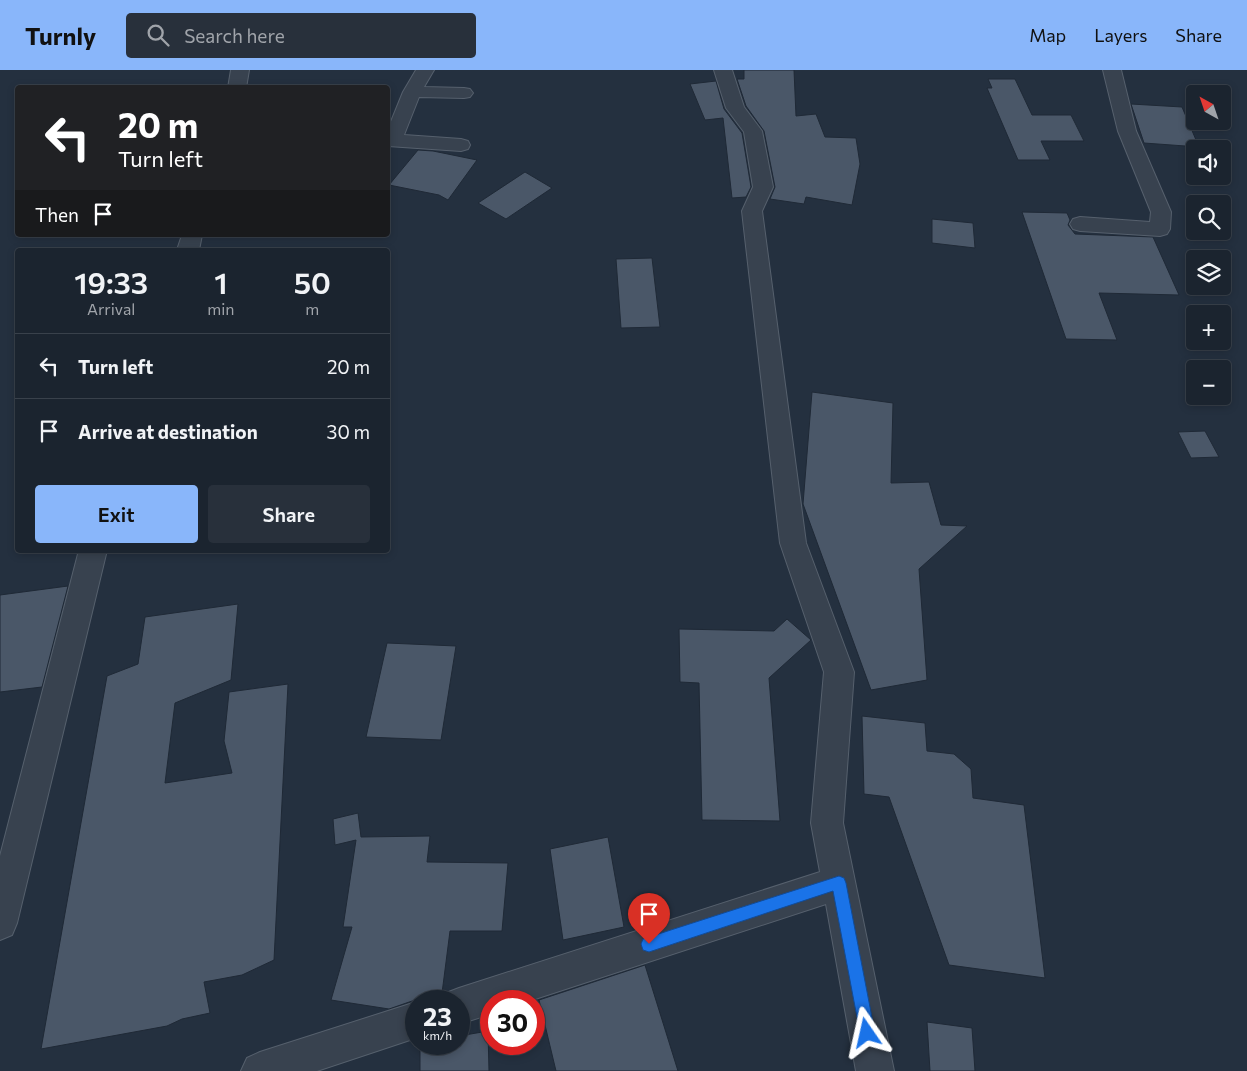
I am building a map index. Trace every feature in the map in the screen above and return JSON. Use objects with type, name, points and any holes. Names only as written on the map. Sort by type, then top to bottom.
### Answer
[{"type":"street","points":[[238,85],[240,70]]},
{"type":"street","points":[[425,70],[412,92],[390,140],[461,145]]},
{"type":"street","points":[[724,70],[735,108],[753,131],[763,187],[752,212],[793,543],[839,672],[828,823],[875,1071]]},
{"type":"street","points":[[1080,224],[1160,229],[1161,212],[1128,131],[1112,70]]},
{"type":"street","points":[[412,92],[464,93]]},
{"type":"street","points":[[0,923],[92,553]]},
{"type":"street","points":[[470,1002],[839,883]]},
{"type":"street","points":[[260,1071],[405,1024]]},
{"type":"building","points":[[744,70],[794,70],[796,116],[816,114],[825,137],[856,138],[860,164],[852,205],[806,197],[804,204],[770,199],[775,187],[764,131],[746,106],[737,79],[744,79]]},
{"type":"building","points":[[988,79],[1015,79],[1032,115],[1071,115],[1084,141],[1041,141],[1050,160],[1018,160],[987,88],[992,88]]},
{"type":"building","points":[[716,81],[724,109],[742,133],[751,187],[746,197],[732,198],[723,118],[705,120],[690,84]]},
{"type":"building","points":[[1131,104],[1182,107],[1186,116],[1186,130],[1192,130],[1196,140],[1186,140],[1186,146],[1144,143]]},
{"type":"building","points":[[418,150],[433,151],[477,160],[448,200],[439,195],[390,184]]},
{"type":"building","points":[[525,172],[552,188],[506,219],[478,203]]},
{"type":"building","points":[[1022,212],[1067,213],[1070,220],[1068,225],[1075,234],[1153,237],[1179,295],[1099,293],[1117,340],[1066,339]]},
{"type":"building","points":[[932,219],[973,223],[975,248],[932,243]]},
{"type":"building","points":[[652,258],[660,327],[621,328],[616,259]]},
{"type":"building","points":[[812,392],[893,403],[891,483],[929,482],[941,525],[967,526],[919,569],[927,680],[871,690],[803,504]]},
{"type":"building","points":[[1205,431],[1219,457],[1191,458],[1178,432]]},
{"type":"building","points":[[68,586],[42,687],[0,692],[0,595]]},
{"type":"building","points":[[238,604],[231,680],[175,703],[165,783],[232,773],[224,741],[229,692],[288,684],[274,960],[242,975],[204,982],[210,1013],[182,1019],[167,1026],[41,1049],[107,676],[138,664],[145,617]]},
{"type":"building","points":[[787,619],[811,640],[769,678],[780,821],[702,820],[699,683],[680,682],[679,629],[774,631]]},
{"type":"building","points":[[387,643],[456,646],[441,740],[366,737]]},
{"type":"building","points":[[862,716],[925,723],[927,751],[954,754],[971,769],[973,798],[1024,805],[1045,978],[949,965],[889,797],[864,794]]},
{"type":"building","points":[[358,813],[361,837],[430,836],[427,862],[508,863],[502,931],[450,931],[442,990],[405,990],[405,1003],[389,1009],[331,1000],[352,927],[343,927],[356,840],[335,845],[333,819]]},
{"type":"building","points":[[608,837],[624,927],[563,940],[550,849]]},
{"type":"building","points":[[645,965],[678,1071],[556,1071],[545,1025],[545,998]]},
{"type":"building","points":[[927,1022],[972,1028],[975,1071],[930,1071]]},
{"type":"building","points":[[480,1032],[480,1055],[489,1055],[489,1071],[420,1071],[420,1055],[470,1055],[470,1034]]},
{"type":"route","points":[[649,944],[839,883],[867,1033]]}]
